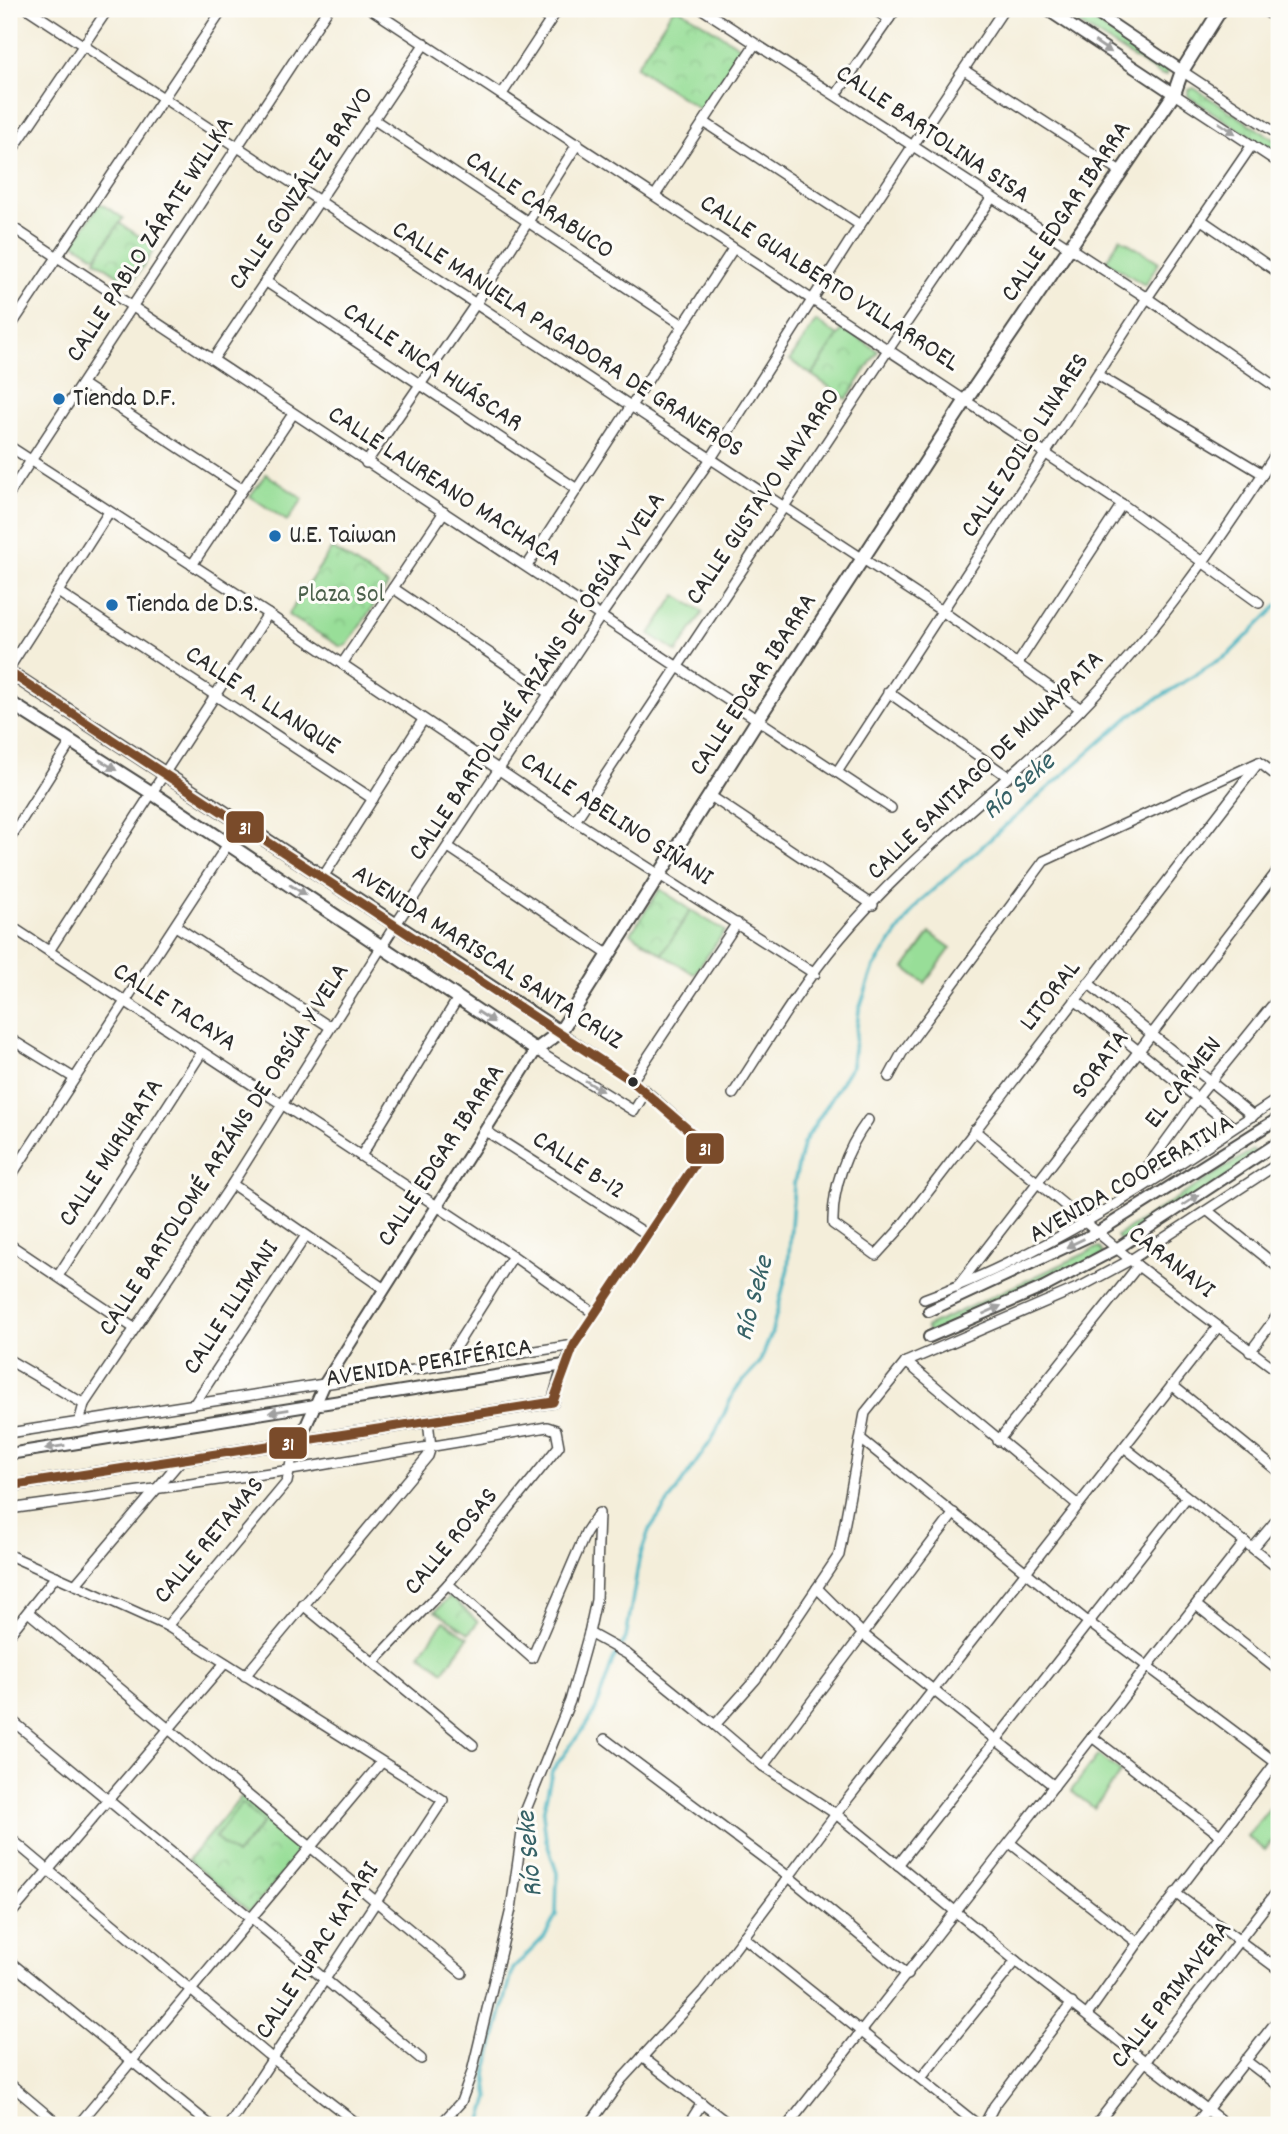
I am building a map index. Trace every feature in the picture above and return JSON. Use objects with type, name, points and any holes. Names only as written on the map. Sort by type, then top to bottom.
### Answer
[{"type":"main road","name":"CALLE EDGAR IBARRA","points":[[536,1050],[560,1032],[709,795],[966,400],[1070,251],[1174,94],[1182,71],[1221,9]]},
{"type":"main road","name":"AVENIDA MARISCAL SANTA CRUZ","points":[[9,670],[164,775],[323,877],[394,927],[560,1032]]},
{"type":"main road","name":"AVENIDA MARISCAL SANTA CRUZ","points":[[9,702],[152,793],[536,1050]]},
{"type":"street","name":"CALLE MANUELA PAGADORA DE GRANEROS","points":[[27,9],[630,408],[864,559],[1081,709]]},
{"type":"street","points":[[9,155],[108,9]]},
{"type":"street","points":[[9,329],[223,9]]},
{"type":"street","name":"CALLE PABLO ZÁRATE WILLKA","points":[[9,494],[328,9]]},
{"type":"street","name":"CALLE GUALBERTO VILLARROEL","points":[[371,9],[578,142],[733,249],[815,300],[1122,503],[1259,603]]},
{"type":"street","points":[[534,9],[551,20]]},
{"type":"street","points":[[502,94],[558,9]]},
{"type":"street","name":"CALLE BARTOLINA SISA","points":[[702,9],[1070,251],[1147,298],[1279,389]]},
{"type":"street","points":[[873,9],[889,19]]},
{"type":"street","points":[[836,95],[895,9]]},
{"type":"street","name":"CALLE BARTOLOMÉ ARZÁNS DE ORSÚA Y VELA","points":[[83,1404],[232,1184],[394,927],[450,848],[602,614],[710,460],[815,300],[860,225],[914,148],[1004,9]]},
{"type":"street","points":[[1046,9],[1279,163]]},
{"type":"street","points":[[1090,9],[1279,135]]},
{"type":"street","points":[[1262,9],[1279,20]]},
{"type":"street","name":"CALLE GONZÁLEZ BRAVO","points":[[214,358],[425,43]]},
{"type":"street","points":[[656,194],[755,44]]},
{"type":"street","points":[[964,70],[1122,172]]},
{"type":"street","name":"CALLE CARABUCO","points":[[373,119],[683,326]]},
{"type":"street","points":[[704,122],[860,225]]},
{"type":"street","points":[[366,463],[528,225],[578,142]]},
{"type":"street","name":"CALLE ZOILO LINARES","points":[[837,772],[1147,298],[1252,145]]},
{"type":"street","name":"CALLE GUSTAVO NAVARRO","points":[[575,821],[991,199]]},
{"type":"street","points":[[1200,219],[1279,273]]},
{"type":"street","name":"CALLE LAUREANO MACHACA","points":[[9,225],[214,358],[366,463],[602,614],[891,808]]},
{"type":"street","points":[[527,566],[733,249]]},
{"type":"street","name":"CALLE INCA HUÁSCAR","points":[[265,281],[577,489]]},
{"type":"street","points":[[1097,375],[1263,474]]},
{"type":"street","points":[[82,384],[242,489]]},
{"type":"street","points":[[192,565],[293,414]]},
{"type":"street","name":"CALLE ABELINO SIÑANI","points":[[9,446],[268,614],[575,821],[815,974]]},
{"type":"street","name":"CALLE SANTIAGO DE MUNAYPATA","points":[[733,1094],[797,994],[839,940],[938,838],[1081,709],[1155,628],[1204,565],[1279,449]]},
{"type":"street","points":[[1018,663],[1122,503]]},
{"type":"street","points":[[9,670],[109,512]]},
{"type":"street","points":[[342,664],[444,512]]},
{"type":"street","points":[[393,588],[550,694]]},
{"type":"street","name":"CALLE A. LLANQUE","points":[[58,592],[373,799]]},
{"type":"street","points":[[49,951],[268,614]]},
{"type":"street","points":[[888,692],[1007,776]]},
{"type":"street","points":[[323,877],[423,720]]},
{"type":"street","points":[[9,840],[71,742]]},
{"type":"street","points":[[889,1077],[902,1053],[1044,861],[1259,762],[1279,778]]},
{"type":"street","name":"LITORAL","points":[[868,1120],[857,1135],[839,1180],[832,1204],[833,1224],[876,1255],[897,1232],[1259,762]]},
{"type":"street","points":[[709,795],[873,905]]},
{"type":"street","points":[[9,1179],[177,927],[228,844]]},
{"type":"street","points":[[450,848],[609,954]]},
{"type":"street","name":"SORATA","points":[[957,1287],[1279,869]]},
{"type":"street","points":[[632,1081],[737,923]]},
{"type":"street","name":"CALLE TACAYA","points":[[9,925],[513,1256],[595,1314]]},
{"type":"street","points":[[177,927],[330,1027]]},
{"type":"street","points":[[1088,983],[1253,1115]]},
{"type":"street","name":"EL CARMEN","points":[[1127,1198],[1129,1191],[1198,1097],[1279,997]]},
{"type":"street","points":[[361,1156],[458,998]]},
{"type":"street","points":[[1075,1000],[1233,1127]]},
{"type":"street","name":"AVENIDA MARISCAL SANTA CRUZ","points":[[536,1050],[634,1111],[646,1091],[560,1032]]},
{"type":"street","points":[[9,1038],[74,1078]]},
{"type":"street","name":"CALLE EDGAR IBARRA","points":[[295,1442],[301,1437],[325,1383],[383,1288],[536,1050]]},
{"type":"street","name":"CALLE MURURATA","points":[[58,1276],[202,1052]]},
{"type":"street","points":[[565,1366],[574,1345],[707,1146],[646,1091]]},
{"type":"street","points":[[924,1299],[957,1287],[1087,1223],[1279,1098]]},
{"type":"street","name":"AVENIDA COOPERATIVA","points":[[929,1311],[1098,1232],[1279,1118]]},
{"type":"street","name":"CARANAVI","points":[[974,1130],[1135,1263],[1279,1373]]},
{"type":"street","name":"CALLE B-12","points":[[486,1131],[648,1235]]},
{"type":"street","name":"AVENIDA COOPERATIVA","points":[[929,1337],[1044,1287],[1118,1248],[1279,1142]]},
{"type":"street","points":[[715,1725],[747,1691],[839,1555],[865,1413],[906,1362],[1135,1263],[1279,1163]]},
{"type":"street","points":[[232,1184],[304,1237],[383,1288]]},
{"type":"street","points":[[1208,1210],[1279,1268]]},
{"type":"street","name":"CALLE ILLIMANI","points":[[195,1403],[304,1237]]},
{"type":"street","points":[[9,1244],[134,1328]]},
{"type":"street","points":[[444,1365],[513,1256]]},
{"type":"street","points":[[998,1441],[1135,1263]]},
{"type":"street","points":[[1250,1352],[1279,1313]]},
{"type":"street","points":[[589,2125],[642,2057],[703,1991],[836,1814],[1218,1327]]},
{"type":"street","points":[[9,1433],[574,1345]]},
{"type":"street","points":[[9,1360],[83,1404],[79,1423]]},
{"type":"street","points":[[906,1362],[1078,1505]]},
{"type":"street","name":"AVENIDA PERIFÉRICA","points":[[9,1454],[565,1366],[553,1402],[9,1486]]},
{"type":"street","points":[[1172,1385],[1279,1472]]},
{"type":"street","points":[[245,1676],[425,1461],[431,1447],[428,1421]]},
{"type":"street","name":"CALLE ROSAS","points":[[374,1662],[448,1584],[559,1446],[556,1430],[547,1427],[431,1447]]},
{"type":"street","points":[[861,1439],[1090,1623],[1278,1762],[1138,1943],[1087,2015]]},
{"type":"street","name":"CALLE RETAMAS","points":[[167,1626],[278,1493],[291,1470],[295,1442]]},
{"type":"street","points":[[9,1509],[291,1470],[431,1447]]},
{"type":"street","points":[[1124,1447],[1279,1569]]},
{"type":"street","points":[[75,1585],[182,1459]]},
{"type":"street","points":[[898,1865],[1187,1497]]},
{"type":"street","points":[[440,2125],[461,2102],[472,2071],[511,1909],[525,1812],[570,1701],[589,1633],[596,1600],[599,1513],[586,1532],[532,1658],[448,1584]]},
{"type":"street","points":[[762,1766],[954,1514]]},
{"type":"street","points":[[1253,1548],[1279,1517]]},
{"type":"street","points":[[788,2125],[1245,1542]]},
{"type":"street","points":[[9,1555],[167,1626],[381,1763],[78,2125]]},
{"type":"street","points":[[9,1634],[56,1576]]},
{"type":"street","points":[[817,1588],[864,1635],[1054,1786]]},
{"type":"street","points":[[303,1605],[472,1745]]},
{"type":"street","points":[[1196,1605],[1279,1671]]},
{"type":"street","points":[[28,1612],[462,1973]]},
{"type":"street","points":[[589,1633],[627,1654],[762,1766],[836,1814],[1016,1961],[1227,2125]]},
{"type":"street","points":[[9,1916],[225,1663]]},
{"type":"street","points":[[9,1718],[421,2059]]},
{"type":"street","points":[[1093,1737],[1220,1835]]},
{"type":"street","points":[[605,1739],[789,1877],[908,1975]]},
{"type":"street","name":"CALLE TUPAC KATARI","points":[[229,2125],[443,1800],[381,1763]]},
{"type":"street","points":[[9,1837],[273,2059],[359,2125]]},
{"type":"street","points":[[1010,1843],[1138,1943]]},
{"type":"street","name":"CALLE PRIMAVERA","points":[[1096,2125],[1279,1889]]},
{"type":"street","points":[[1175,1894],[1279,1970]]},
{"type":"street","points":[[743,1937],[864,2031],[978,2125]]},
{"type":"street","points":[[9,1961],[210,2125]]},
{"type":"street","points":[[921,2078],[1016,1961]]},
{"type":"street","points":[[984,2125],[994,2105],[1072,2003]]},
{"type":"street","points":[[1195,2125],[1279,2018]]},
{"type":"street","points":[[642,2057],[730,2125]]},
{"type":"street","points":[[1245,2060],[1279,2087]]},
{"type":"street","points":[[9,2083],[59,2125]]},
{"type":"street","points":[[688,2125],[702,2104]]},
{"type":"green space","points":[[673,9],[680,9],[742,48],[701,110],[636,67]]},
{"type":"green space","points":[[1055,9],[1073,9],[1167,67],[1167,75],[1161,75]]},
{"type":"green space","points":[[1194,88],[1279,143],[1279,156],[1188,96],[1188,90]]},
{"type":"green space","points":[[100,203],[123,218],[96,257],[74,243]]},
{"type":"green space","points":[[119,223],[156,247],[131,284],[95,260]]},
{"type":"green space","points":[[1120,238],[1159,262],[1145,285],[1106,261]]},
{"type":"green space","points":[[816,321],[838,336],[812,375],[790,360]]},
{"type":"green space","points":[[843,328],[878,351],[847,399],[812,375]]},
{"type":"green space","points":[[266,474],[303,499],[287,521],[250,496]]},
{"type":"green space","name":"Plaza Sol","points":[[332,548],[388,585],[347,645],[341,647],[288,615]]},
{"type":"green space","points":[[676,595],[703,612],[677,652],[650,634]]},
{"type":"green space","points":[[660,889],[691,910],[662,954],[631,933]]},
{"type":"green space","points":[[691,910],[725,931],[694,974],[662,954]]},
{"type":"green space","points":[[930,933],[951,948],[925,983],[905,968]]},
{"type":"green space","points":[[1253,1150],[1258,1157],[1122,1243],[1117,1236]]},
{"type":"green space","points":[[1099,1247],[1104,1255],[930,1333],[926,1327]]},
{"type":"green space","points":[[451,1596],[478,1622],[469,1633],[435,1611]]},
{"type":"green space","points":[[444,1621],[468,1637],[444,1671],[420,1654]]},
{"type":"green space","points":[[1098,1755],[1121,1772],[1094,1808],[1071,1791]]},
{"type":"green space","points":[[242,1796],[304,1848],[250,1912],[188,1860]]},
{"type":"green space","points":[[242,1803],[263,1823],[236,1855],[215,1838]]},
{"type":"green space","points":[[1273,1804],[1279,1809],[1279,1833],[1265,1850],[1247,1836]]},
{"type":"waterway","name":"Río Seke","points":[[475,2125],[482,2120],[489,2098],[486,2073],[513,1969],[545,1936],[556,1915],[557,1873],[546,1840],[543,1813],[552,1771],[594,1714],[613,1660],[626,1638],[639,1560],[649,1530],[713,1438],[735,1390],[759,1364],[771,1335],[788,1268],[794,1184],[803,1144],[852,1065],[859,1010],[874,967],[918,903],[1131,715],[1229,654],[1279,604]]},
{"type":"transit line","name":"31","points":[[9,672],[632,1081],[707,1146],[574,1345],[553,1402],[9,1486]]},
{"type":"place","name":"Tienda D.F.","points":[[59,399]]},
{"type":"place","name":"U.E. Taiwan","points":[[275,536]]},
{"type":"place","name":"Tienda de D.S.","points":[[112,605]]}]
